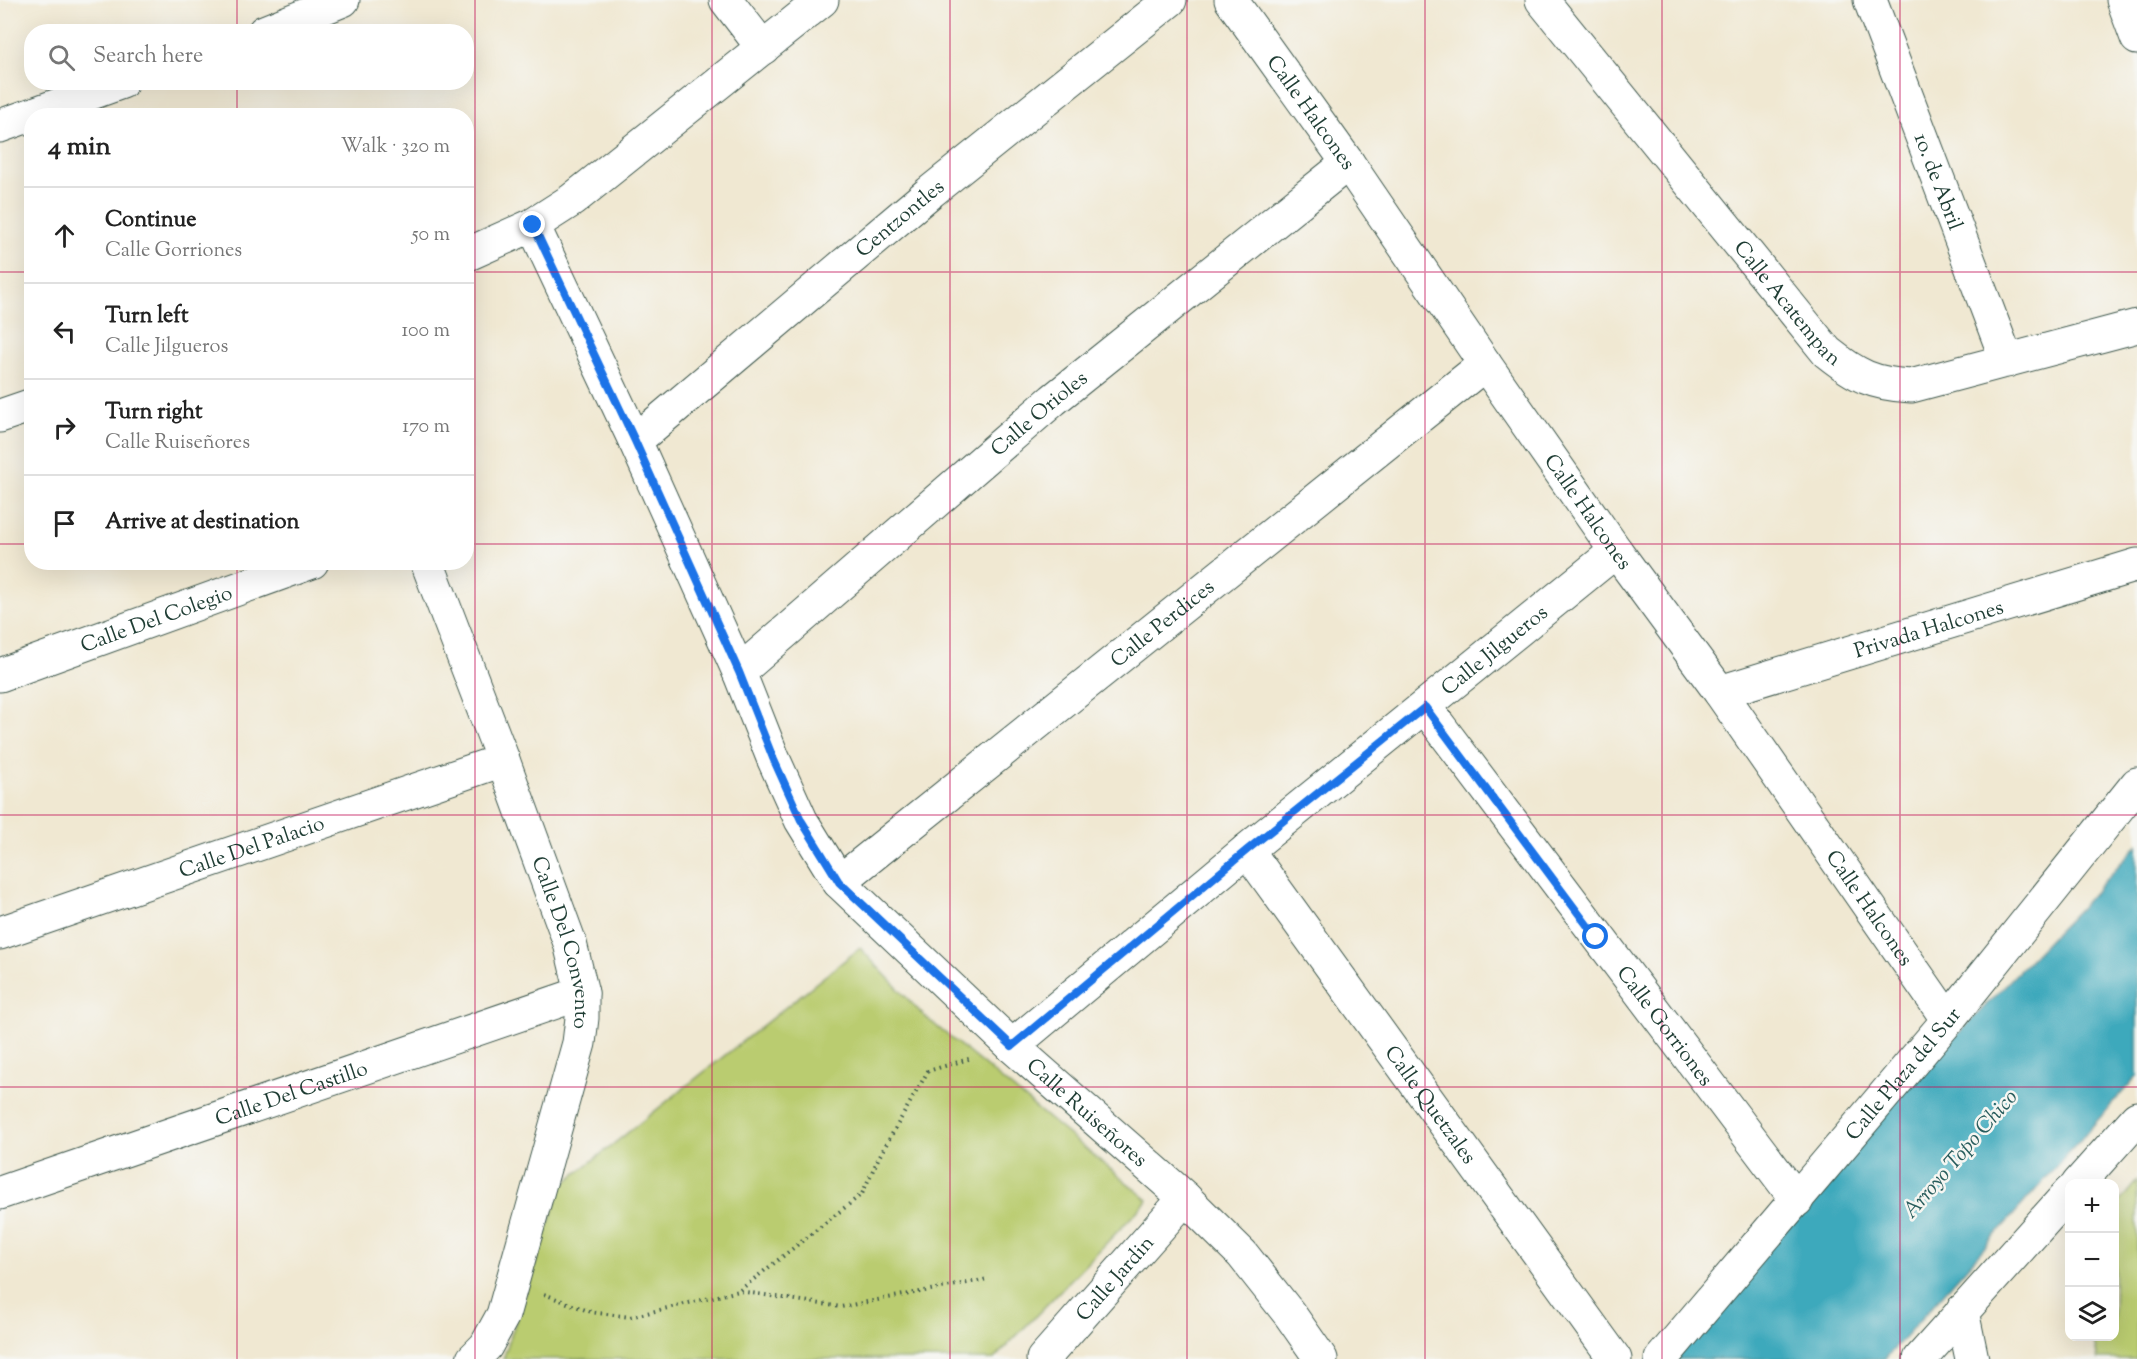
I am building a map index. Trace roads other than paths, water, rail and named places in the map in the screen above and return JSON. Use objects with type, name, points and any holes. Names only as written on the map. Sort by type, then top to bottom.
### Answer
[{"type":"street","points":[[284,24],[343,0]]},
{"type":"street","points":[[726,0],[763,48]]},
{"type":"street","points":[[474,251],[533,225],[572,201],[822,0]]},
{"type":"street","name":"Centzontles","points":[[635,441],[929,193],[1170,0]]},
{"type":"street","name":"Calle Halcones","points":[[1231,0],[1348,163],[1616,551],[1720,692],[1948,1020]]},
{"type":"street","name":"Calle Acatempan","points":[[1542,0],[1827,352],[1847,368],[1867,379],[1887,385],[1911,386],[2137,326]]},
{"type":"street","name":"1o. de Abril","points":[[1870,0],[2007,361]]},
{"type":"street","points":[[2123,0],[2137,38]]},
{"type":"street","points":[[50,108],[100,90]]},
{"type":"street","points":[[0,126],[24,117]]},
{"type":"street","name":"Calle Orioles","points":[[739,672],[1053,400],[1348,163]]},
{"type":"street","name":"Calle Ruiseñores","points":[[533,225],[635,441],[739,672],[773,758],[801,820],[839,882],[1012,1046],[1185,1198],[1242,1254],[1291,1316],[1321,1359]]},
{"type":"street","name":"Calle Perdices","points":[[839,882],[1485,364]]},
{"type":"street","points":[[0,416],[24,408]]},
{"type":"street","name":"Calle Jilgueros","points":[[1012,1046],[1247,850],[1616,551]]},
{"type":"street","name":"Privada Halcones","points":[[1720,692],[2137,565]]},
{"type":"street","name":"Calle Del Colegio","points":[[0,675],[290,570]]},
{"type":"street","name":"Calle Del Convento","points":[[430,570],[570,943],[582,993],[579,1043],[512,1282],[502,1315],[486,1346],[473,1359]]},
{"type":"street","name":"Calle Gorriones","points":[[1425,707],[1797,1200]]},
{"type":"street","name":"Calle Del Palacio","points":[[0,933],[503,760]]},
{"type":"street","name":"Calle Plaza del Sur","points":[[1661,1359],[1948,1020],[2137,784]]},
{"type":"street","name":"Calle Quetzales","points":[[1247,850],[1615,1359]]},
{"type":"street","name":"Calle Del Castillo","points":[[0,1193],[582,993]]},
{"type":"street","points":[[2082,1179],[2137,1118]]},
{"type":"street","name":"Calle Jardin","points":[[1043,1359],[1185,1198]]},
{"type":"street","points":[[1920,1359],[2065,1198]]},
{"type":"street","points":[[1962,1311],[1972,1359]]},
{"type":"water","name":"Arroyo Topo Chico","points":[[2137,845],[2137,1076],[1885,1359],[1661,1359],[1797,1200],[2082,906]]}]
